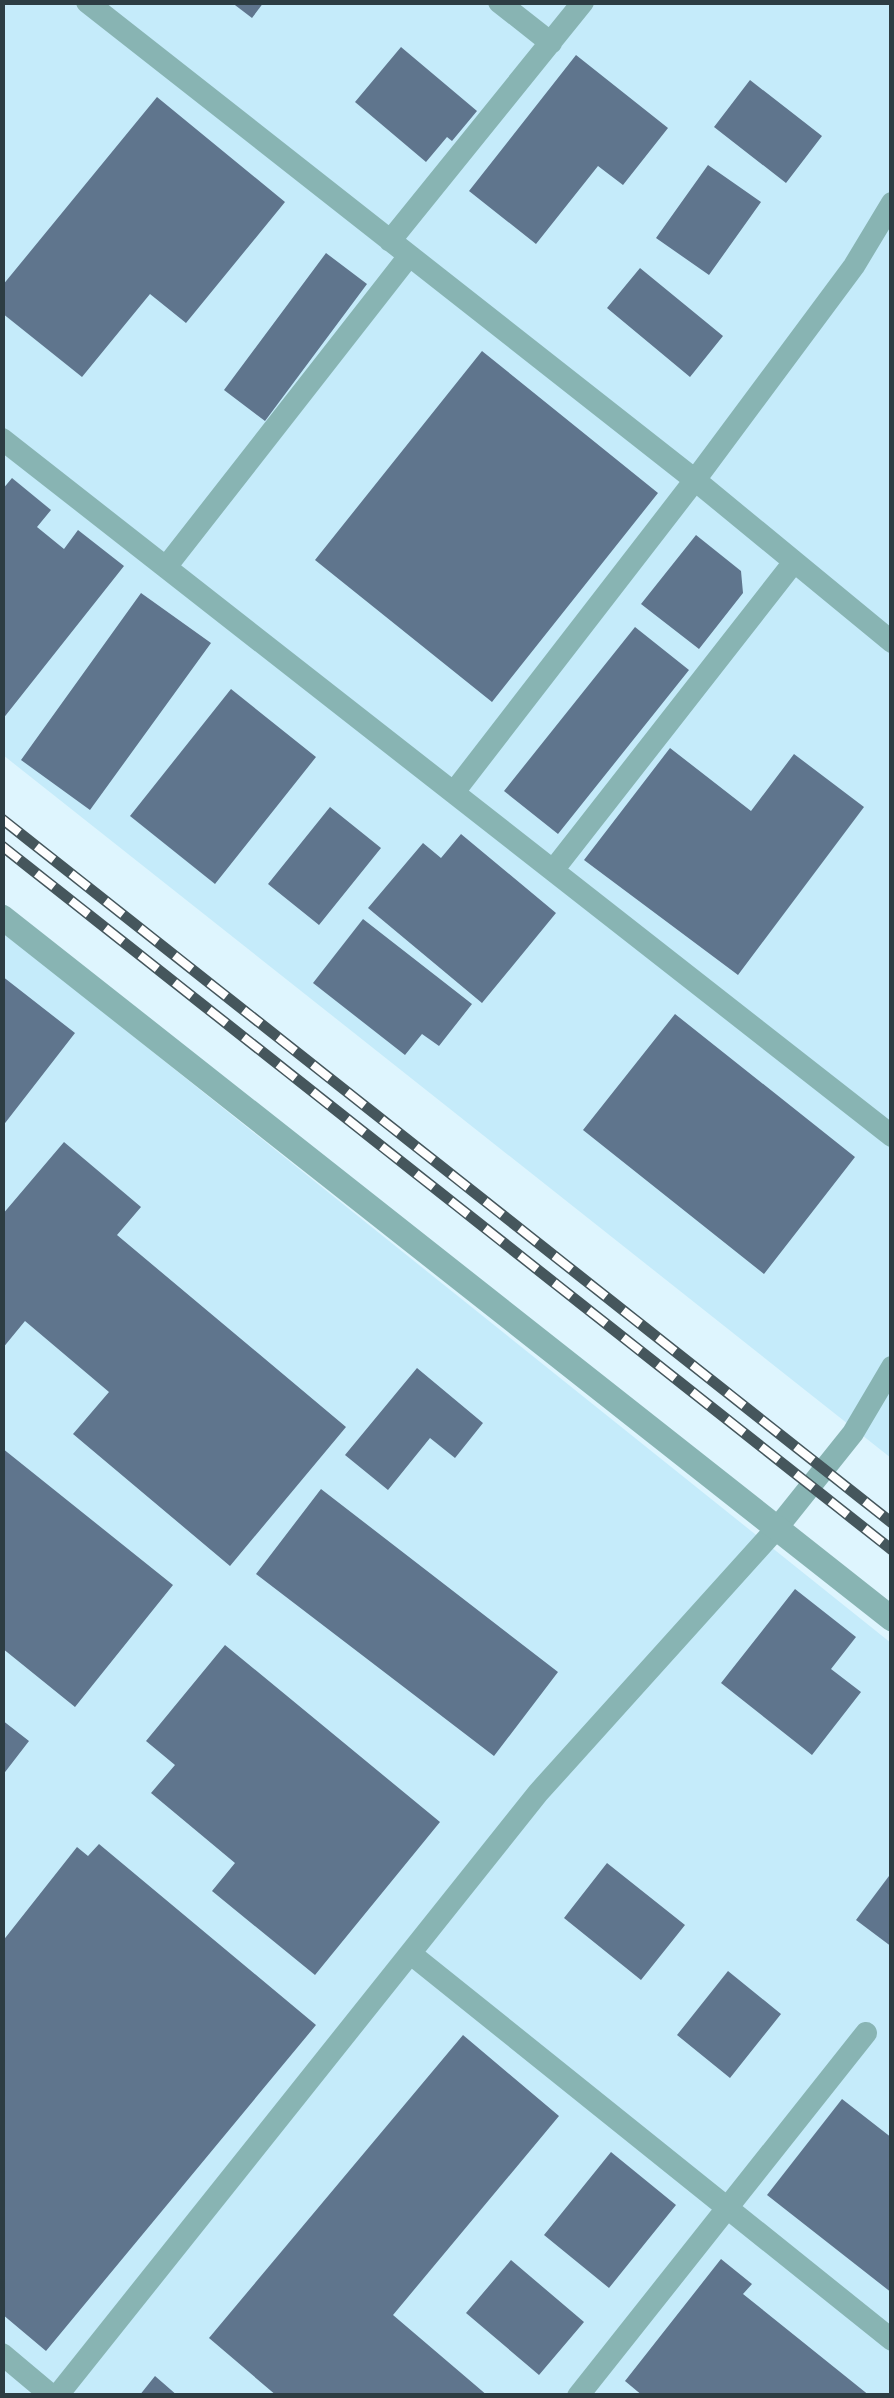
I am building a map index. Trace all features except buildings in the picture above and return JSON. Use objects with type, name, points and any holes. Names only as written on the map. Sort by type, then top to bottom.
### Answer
[{"type":"street","points":[[2,918],[892,1620]]},
{"type":"lane","points":[[87,2],[695,480],[892,642]]},
{"type":"lane","points":[[499,2],[551,43]]},
{"type":"lane","points":[[390,240],[584,2]]},
{"type":"lane","points":[[454,792],[695,480],[854,266],[892,203]]},
{"type":"lane","points":[[166,567],[409,256]]},
{"type":"lane","points":[[2,439],[892,1136]]},
{"type":"lane","points":[[554,870],[794,562]]},
{"type":"lane","points":[[2,2354],[54,2396],[538,1793],[777,1528],[853,1434],[892,1367]]},
{"type":"lane","points":[[411,1954],[892,2340]]},
{"type":"lane","points":[[578,2396],[866,2033]]},
{"type":"shaded area","points":[[2,3],[891,3],[891,1458],[3,755]]},
{"type":"shaded area","points":[[2,931],[891,1643],[891,2395],[3,2395]]},
{"type":"railway","points":[[2,819],[892,1523]]},
{"type":"railway","points":[[2,846],[892,1550]]}]
